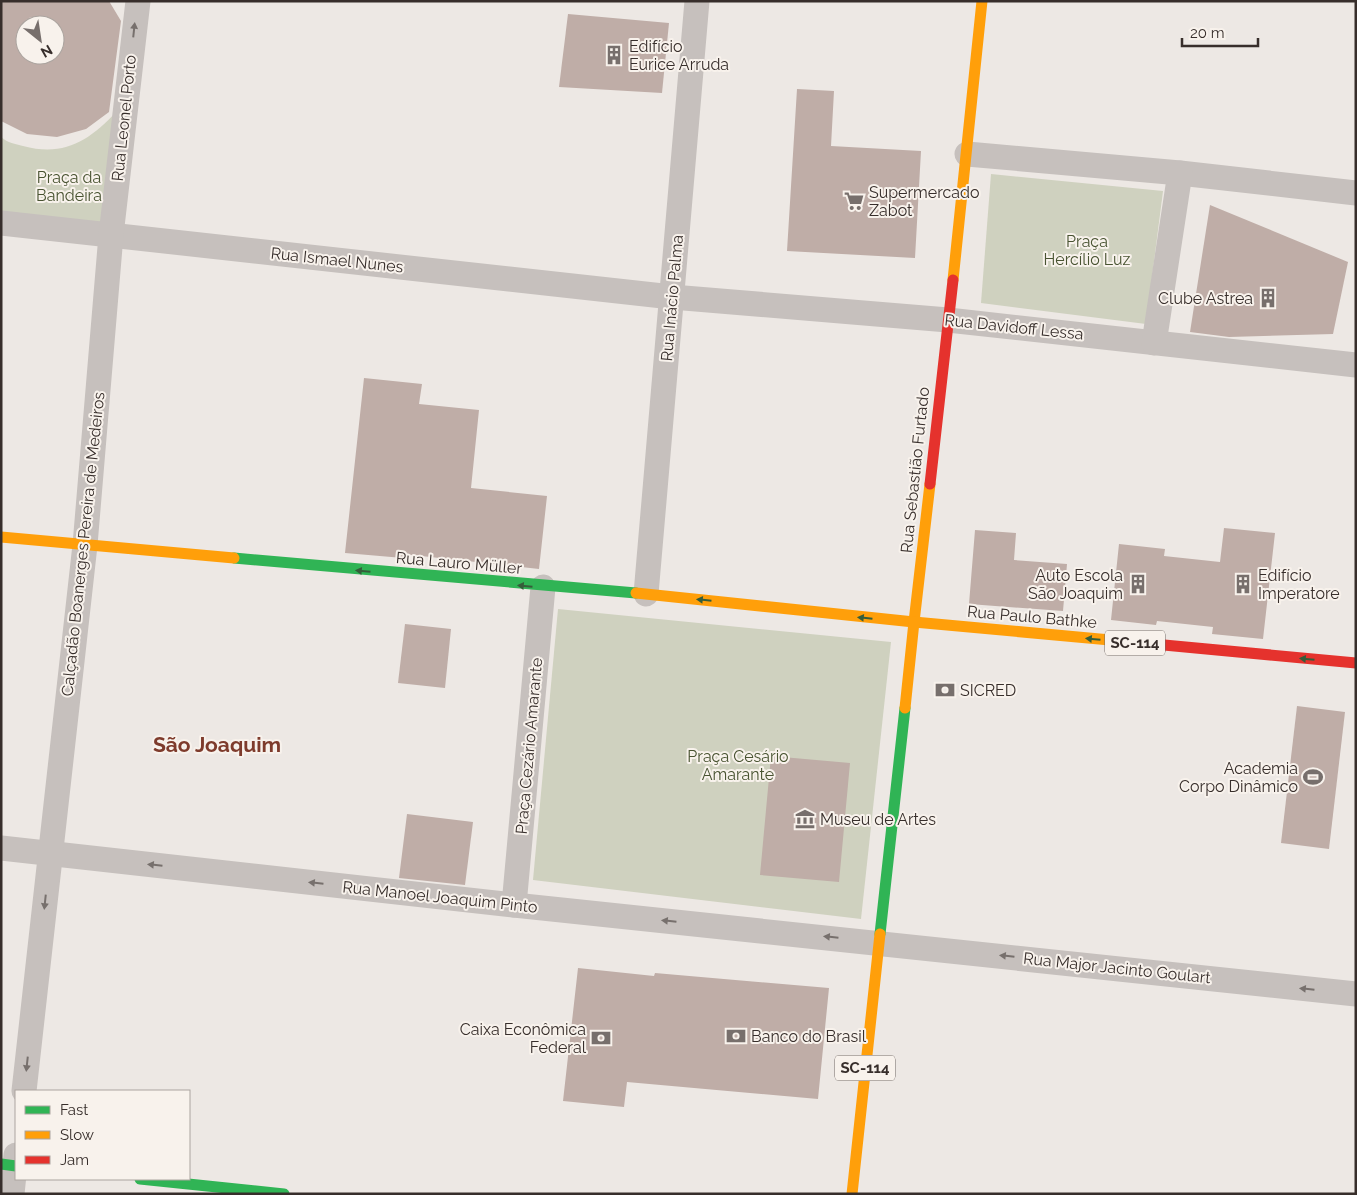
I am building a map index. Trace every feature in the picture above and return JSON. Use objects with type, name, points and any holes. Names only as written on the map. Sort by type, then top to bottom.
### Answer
[{"type":"main road","name":"Rua Sebastião Furtado","points":[[879,942],[967,154],[982,1]]},
{"type":"main road","name":"Rua Lauro Müller","points":[[1,537],[543,587],[646,594],[914,622]]},
{"type":"main road","name":"Rua Paulo Bathke","points":[[914,622],[1356,663]]},
{"type":"main road","name":"SC-114","points":[[852,1194],[879,942]]},
{"type":"main road","points":[[150,1180],[284,1194]]},
{"type":"street","name":"Rua Leonel Porto","points":[[111,235],[138,1]]},
{"type":"street","name":"Rua Inácio Palma","points":[[646,594],[697,1]]},
{"type":"street","points":[[967,154],[1180,172],[1356,193]]},
{"type":"street","points":[[1154,343],[1180,172]]},
{"type":"street","name":"Rua Ismael Nunes","points":[[1,223],[672,297]]},
{"type":"street","name":"Calçadão Boanerges Pereira de Medeiros","points":[[24,1090],[84,545],[111,235]]},
{"type":"street","name":"Rua Davidoff Lessa","points":[[672,297],[948,320],[1356,365]]},
{"type":"street","name":"Praça Cezário Amarante","points":[[514,905],[543,587]]},
{"type":"street","name":"Rua Manoel Joaquim Pinto","points":[[1,848],[514,905],[879,942]]},
{"type":"street","name":"Rua Major Jacinto Goulart","points":[[879,942],[1356,994]]},
{"type":"street","points":[[12,1163],[12,1194]]},
{"type":"green space","name":"Praça da Bandeira","points":[[116,112],[104,229],[1,219],[1,137],[12,143],[38,149],[63,148],[86,138]]},
{"type":"green space","name":"Praça Hercílio Luz","points":[[991,174],[1163,191],[1146,324],[981,303]]},
{"type":"green space","name":"Praça Cesário Amarante","points":[[558,609],[891,642],[861,919],[533,880]]},
{"type":"building","points":[[1,1],[109,1],[121,21],[109,112],[86,129],[57,137],[27,134],[1,121]]},
{"type":"building","name":"Edifício Eurice Arruda","points":[[568,14],[669,23],[662,93],[559,87]]},
{"type":"building","name":"Supermercado Zabot","points":[[797,89],[834,91],[831,146],[921,151],[915,258],[787,251]]},
{"type":"building","name":"Clube Astrea","points":[[1210,205],[1348,262],[1333,334],[1229,337],[1190,332]]},
{"type":"building","points":[[364,378],[422,384],[419,404],[479,410],[471,488],[547,496],[539,569],[403,554],[403,558],[345,553]]},
{"type":"building","points":[[1224,528],[1275,533],[1263,639],[1212,634],[1213,627],[1157,621],[1156,625],[1111,620],[1119,544],[1165,549],[1164,556],[1220,562]]},
{"type":"building","points":[[975,530],[1016,533],[1014,560],[1067,564],[1063,611],[969,604]]},
{"type":"building","points":[[405,624],[451,629],[445,688],[398,683]]},
{"type":"building","name":"Academia Corpo Dinâmico","points":[[1297,706],[1345,712],[1329,849],[1281,843]]},
{"type":"building","name":"Museu de Artes","points":[[771,756],[850,763],[839,882],[760,875]]},
{"type":"building","points":[[407,814],[473,822],[465,885],[399,878]]},
{"type":"building","name":"Banco do Brasil","points":[[578,968],[654,976],[655,973],[829,988],[818,1099],[627,1082],[624,1107],[563,1101]]},
{"type":"traffic: fast","points":[[234,558],[636,593]]},
{"type":"traffic: fast","points":[[880,934],[905,708]]},
{"type":"traffic: fast","points":[[1,1164],[15,1166]]},
{"type":"traffic: fast","points":[[150,1180],[284,1194]]},
{"type":"traffic: slow","points":[[953,280],[982,1]]},
{"type":"traffic: slow","points":[[636,593],[914,622],[930,484]]},
{"type":"traffic: slow","points":[[1,537],[234,558]]},
{"type":"traffic: slow","points":[[905,708],[914,622],[1132,642]]},
{"type":"traffic: slow","points":[[852,1194],[880,934]]},
{"type":"traffic: jam","points":[[930,484],[953,280]]},
{"type":"traffic: jam","points":[[1132,642],[1356,663]]},
{"type":"place","name":"Edifício Eurice Arruda","points":[[614,55]]},
{"type":"place","name":"Supermercado Zabot","points":[[854,201]]},
{"type":"place","name":"Clube Astrea","points":[[1268,298]]},
{"type":"place","name":"Auto Escola São Joaquim","points":[[1138,584]]},
{"type":"place","name":"Edifício Imperatore","points":[[1243,584]]},
{"type":"place","name":"SICRED","points":[[945,690]]},
{"type":"place","name":"Academia Corpo Dinâmico","points":[[1313,777]]},
{"type":"place","name":"Museu de Artes","points":[[805,819]]},
{"type":"place","name":"Banco do Brasil","points":[[736,1036]]},
{"type":"place","name":"Caixa Econômica Federal","points":[[601,1038]]},
{"type":"district","name":"São Joaquim","points":[[217,744]]}]
